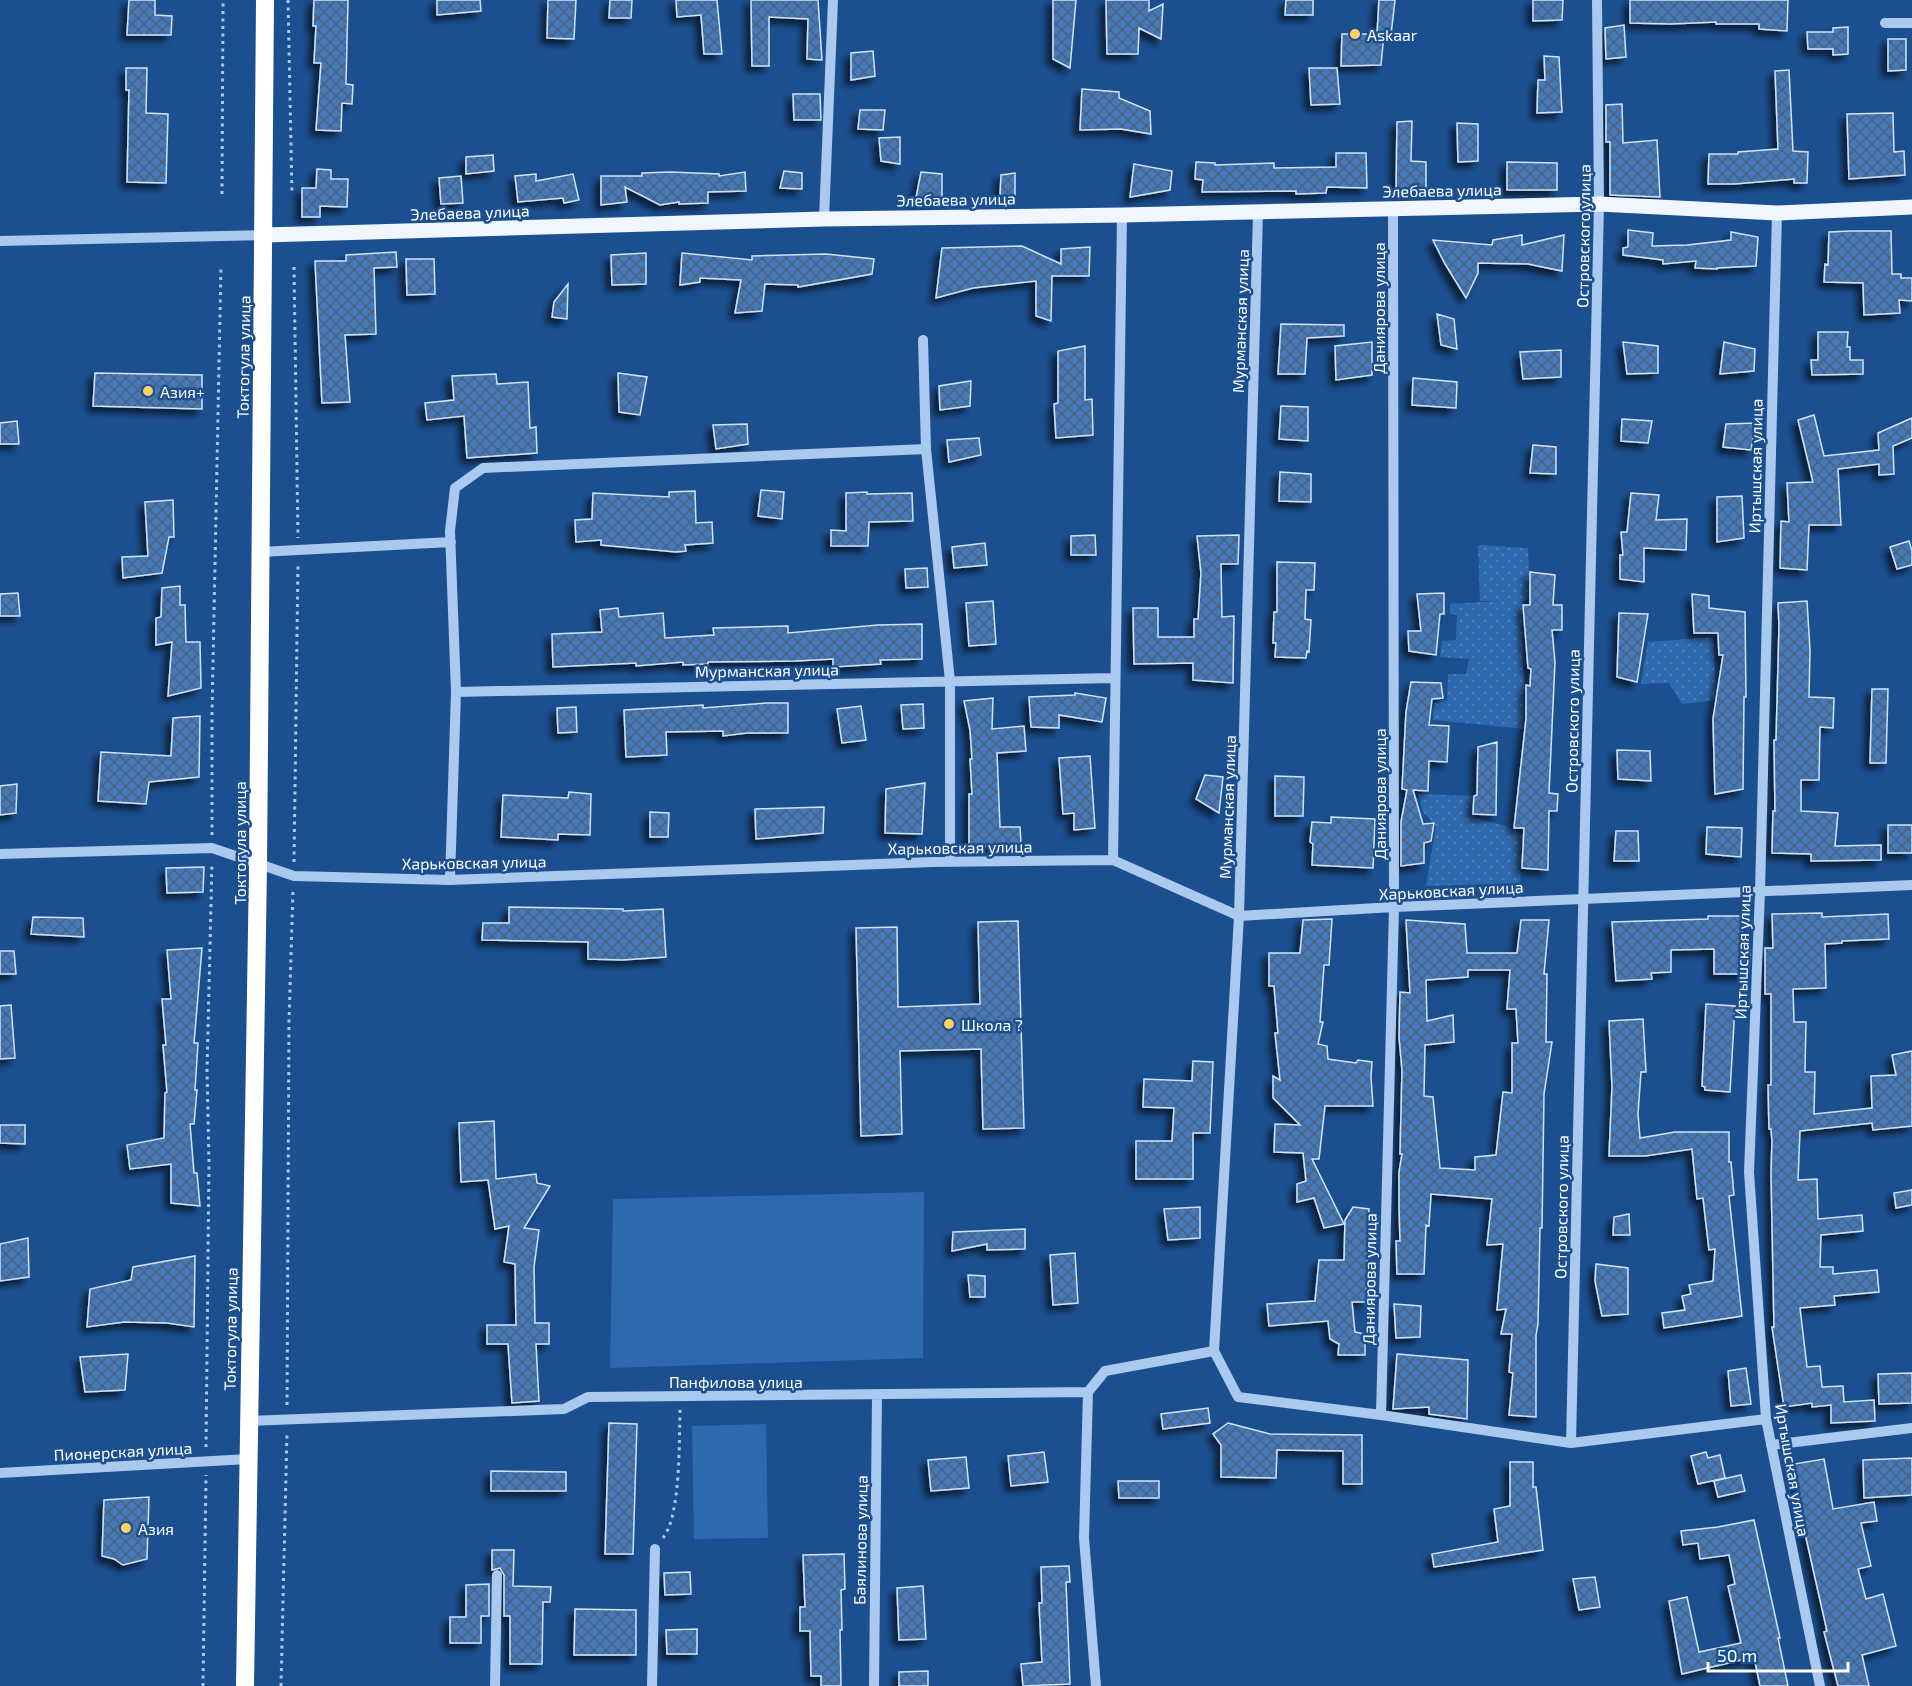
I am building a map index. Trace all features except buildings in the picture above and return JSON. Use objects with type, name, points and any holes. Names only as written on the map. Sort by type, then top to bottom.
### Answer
[{"type":"highway","name":"Токтогула улица","points":[[245,1686],[258,866],[265,0]]},
{"type":"main road","name":"Элебаева улица","points":[[264,235],[824,219],[1599,204],[1777,213],[1912,207]]},
{"type":"street","points":[[824,219],[833,0]]},
{"type":"street","name":"Островского улица","points":[[1571,1443],[1599,204],[1597,0]]},
{"type":"street","points":[[1885,22],[1912,23]]},
{"type":"street","name":"Даниярова улица","points":[[1381,1415],[1394,907],[1393,209]]},
{"type":"street","name":"Мурманская улица","points":[[1214,1350],[1239,916],[1258,212]]},
{"type":"street","name":"Иртышская улица","points":[[1777,213],[1760,892],[1749,1173],[1766,1419],[1820,1686]]},
{"type":"street","points":[[1113,860],[1122,214]]},
{"type":"street","name":"Элебаева улица","points":[[0,241],[264,235]]},
{"type":"street","points":[[923,340],[926,449],[950,681],[950,862]]},
{"type":"street","points":[[450,880],[456,692],[451,542],[455,488],[483,468],[926,449]]},
{"type":"street","points":[[260,552],[451,542]]},
{"type":"street","name":"Мурманская улица","points":[[456,692],[1114,678]]},
{"type":"street","name":"Харьковская улица","points":[[0,854],[212,848],[258,866],[294,876],[450,880],[950,862],[1113,860],[1239,916],[1394,907],[1912,885]]},
{"type":"street","points":[[1096,1686],[1084,1538],[1088,1392],[1105,1371],[1214,1350],[1238,1397],[1571,1443],[1766,1419]]},
{"type":"street","name":"Панфилова улица","points":[[248,1421],[564,1409],[588,1397],[1088,1392]]},
{"type":"street","name":"Баялинова улица","points":[[874,1686],[877,1395]]},
{"type":"street","points":[[1771,1445],[1912,1428]]},
{"type":"street","name":"Пионерская улица","points":[[0,1473],[248,1459]]},
{"type":"street","points":[[652,1686],[655,1549]]},
{"type":"street","points":[[495,1686],[496,1575]]},
{"type":"path","points":[[222,194],[223,0]]},
{"type":"path","points":[[288,0],[292,195]]},
{"type":"path","points":[[202,1686],[209,1163],[207,1071],[221,265]]},
{"type":"path","points":[[280,1686],[287,1420],[290,1022],[298,550],[294,267]]},
{"type":"path","points":[[655,1549],[668,1531],[678,1487],[681,1396]]},
{"type":"shaded area","points":[[1478,545],[1528,548],[1530,600],[1522,601],[1525,729],[1433,720],[1434,703],[1447,701],[1448,674],[1466,674],[1469,659],[1440,657],[1442,641],[1456,640],[1457,615],[1450,614],[1450,604],[1501,601],[1480,601]]},
{"type":"shaded area","points":[[1713,637],[1717,700],[1682,704],[1669,683],[1641,684],[1648,642]]},
{"type":"shaded area","points":[[1418,794],[1474,796],[1474,818],[1503,825],[1522,834],[1520,883],[1426,886],[1436,826],[1423,812]]},
{"type":"shaded area","points":[[924,1192],[923,1358],[610,1368],[613,1199]]},
{"type":"shaded area","points":[[766,1424],[768,1538],[694,1539],[692,1426]]},
{"type":"place","name":"Askaar","points":[[1355,34]]},
{"type":"place","name":"Aзия+","points":[[148,391]]},
{"type":"place","name":"Школа ?","points":[[949,1024]]},
{"type":"place","name":"Aзия","points":[[126,1528]]}]
